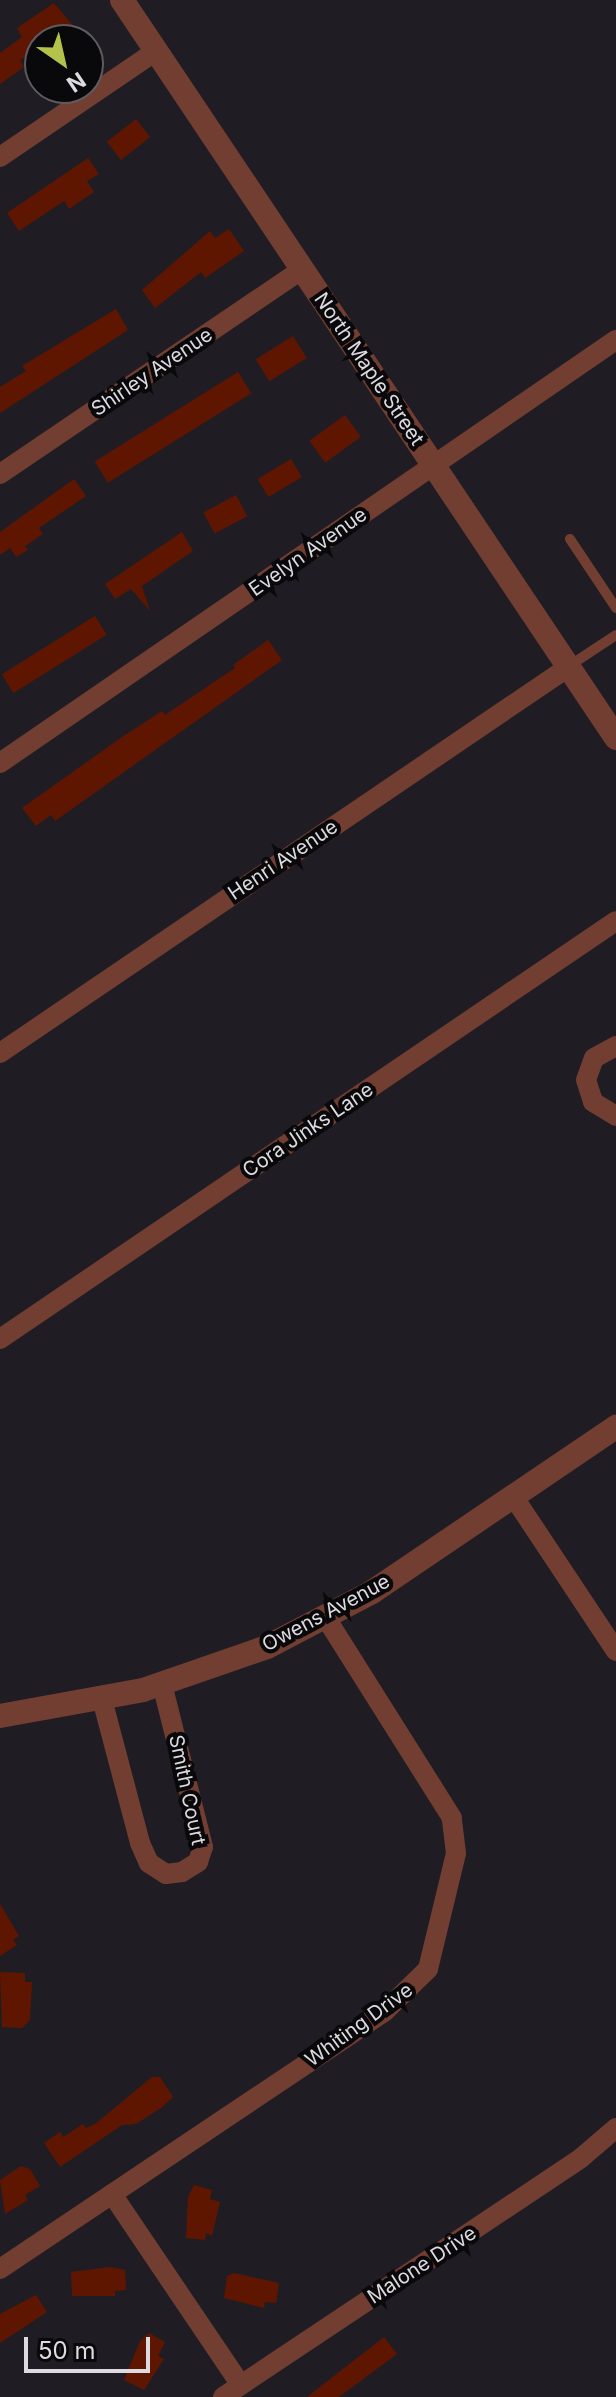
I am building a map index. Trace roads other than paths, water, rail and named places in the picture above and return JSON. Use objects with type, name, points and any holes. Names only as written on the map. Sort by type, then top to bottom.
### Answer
[{"type":"street","name":"North Maple Street","points":[[122,0],[616,738]]},
{"type":"street","points":[[0,157],[156,51]]},
{"type":"street","name":"Shirley Avenue","points":[[0,474],[303,269]]},
{"type":"street","name":"Evelyn Avenue","points":[[0,763],[616,340]]},
{"type":"street","name":"Henri Avenue","points":[[0,1053],[567,668]]},
{"type":"street","name":"Cora Jinks Lane","points":[[0,1339],[616,921]]},
{"type":"street","points":[[616,1046],[594,1058],[586,1080],[593,1102],[616,1116]]},
{"type":"street","name":"Owens Avenue","points":[[0,1716],[102,1699],[162,1684],[267,1647],[326,1618],[616,1427]]},
{"type":"street","points":[[513,1496],[616,1651]]},
{"type":"street","name":"Whiting Drive","points":[[0,2269],[385,2011],[428,1969],[456,1853],[452,1818],[326,1618]]},
{"type":"street","name":"Smith Court","points":[[102,1699],[140,1843],[149,1863],[166,1874],[182,1872],[198,1862],[203,1847],[162,1684]]},
{"type":"street","name":"Malone Drive","points":[[223,2397],[581,2158],[616,2128]]},
{"type":"street","points":[[112,2194],[241,2385]]},
{"type":"lane","points":[[570,539],[616,608]]},
{"type":"lane","points":[[567,668],[616,635]]}]
